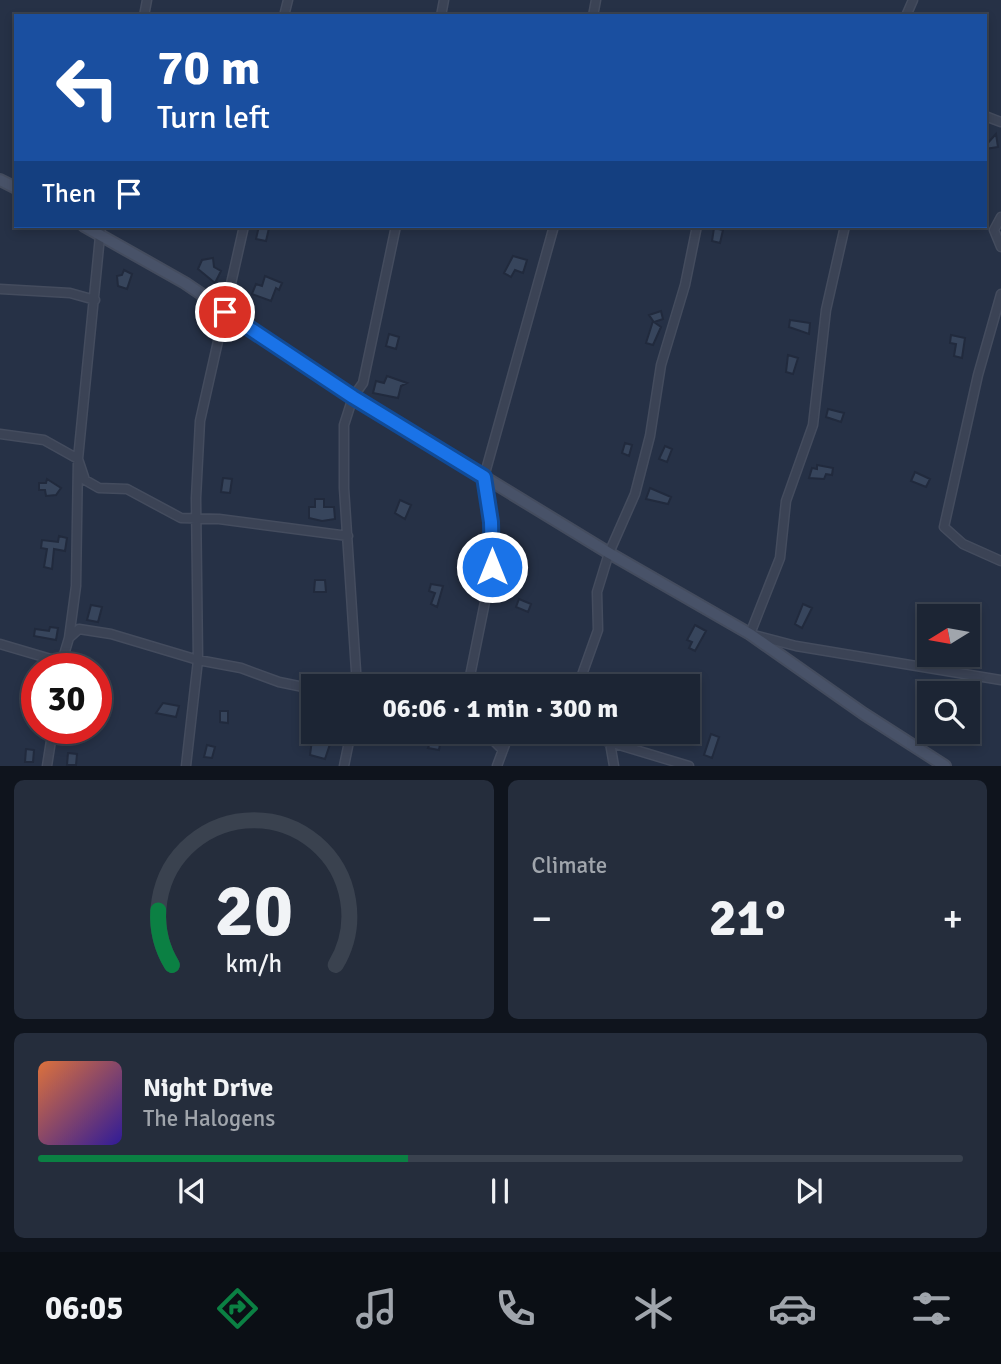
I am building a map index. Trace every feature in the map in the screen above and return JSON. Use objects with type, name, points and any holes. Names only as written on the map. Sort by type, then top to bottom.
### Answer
[{"type":"street","points":[[1001,217],[994,230],[1001,247]]},
{"type":"street","points":[[186,765],[198,660],[196,520],[200,421],[244,228]]},
{"type":"street","points":[[356,674],[344,425],[353,397],[363,383],[396,228]]},
{"type":"street","points":[[470,674],[492,567],[491,522],[484,477],[553,228]]},
{"type":"street","points":[[582,674],[598,630],[597,592],[609,553],[635,494],[650,436],[661,365],[685,285],[697,228]]},
{"type":"street","points":[[750,634],[780,558],[786,502],[813,425],[826,310],[845,228]]},
{"type":"street","points":[[64,653],[69,638],[76,586],[78,459],[95,300],[99,230],[185,283],[353,397],[609,553],[750,634],[864,714],[945,765]]},
{"type":"street","points":[[0,289],[59,292],[95,300]]},
{"type":"street","points":[[1001,294],[963,433],[944,527],[963,544],[1001,561]]},
{"type":"street","points":[[0,434],[44,440],[78,459],[85,480],[99,488],[127,489],[181,518],[219,519],[348,536]]},
{"type":"street","points":[[69,638],[79,629],[111,634],[301,687]]},
{"type":"street","points":[[750,634],[796,646],[1001,680]]},
{"type":"street","points":[[0,644],[26,653]]},
{"type":"street","points":[[47,765],[50,744]]},
{"type":"street","points":[[344,765],[348,744]]},
{"type":"street","points":[[497,744],[503,750]]},
{"type":"street","points":[[497,765],[505,744]]},
{"type":"street","points":[[610,744],[614,765]]},
{"type":"street","points":[[614,744],[689,765]]},
{"type":"building","points":[[996,134],[998,147],[987,149],[987,144]]},
{"type":"building","points":[[259,228],[269,228],[266,241],[256,239]]},
{"type":"building","points":[[714,228],[723,230],[720,243],[712,241]]},
{"type":"building","points":[[513,256],[527,260],[523,273],[515,270],[511,277],[504,273]]},
{"type":"building","points":[[213,258],[214,267],[221,271],[215,283],[198,269],[202,260]]},
{"type":"building","points":[[124,270],[132,274],[127,289],[118,286],[117,276],[122,275]]},
{"type":"building","points":[[265,276],[282,283],[279,290],[276,288],[271,301],[252,294],[256,284],[262,286]]},
{"type":"building","points":[[661,311],[663,319],[654,322],[661,327],[653,345],[646,343],[653,321],[649,315]]},
{"type":"building","points":[[790,320],[810,323],[809,334],[789,327]]},
{"type":"building","points":[[389,334],[399,337],[396,349],[386,346]]},
{"type":"building","points":[[951,335],[965,338],[962,358],[954,356],[956,344],[950,343]]},
{"type":"building","points":[[788,355],[798,358],[793,374],[786,372]]},
{"type":"building","points":[[387,376],[407,383],[401,386],[398,398],[373,393],[376,381],[384,383]]},
{"type":"building","points":[[828,409],[844,413],[841,422],[826,417]]},
{"type":"building","points":[[625,443],[632,445],[629,456],[622,453]]},
{"type":"building","points":[[665,446],[672,449],[667,462],[659,459]]},
{"type":"building","points":[[817,465],[833,468],[832,475],[826,474],[824,479],[809,478],[812,468],[817,469]]},
{"type":"building","points":[[915,472],[930,479],[926,487],[911,481]]},
{"type":"building","points":[[223,478],[232,479],[230,493],[221,492]]},
{"type":"building","points":[[47,479],[61,488],[56,495],[46,496],[45,490],[39,490],[39,483],[46,483]]},
{"type":"building","points":[[650,488],[671,497],[668,504],[646,499]]},
{"type":"building","points":[[315,499],[324,499],[324,507],[334,507],[335,519],[322,521],[309,518],[309,507],[315,507]]},
{"type":"building","points":[[400,500],[411,505],[405,519],[395,513]]},
{"type":"building","points":[[59,536],[67,538],[65,551],[54,549],[52,569],[44,567],[47,549],[41,548],[42,540],[58,542]]},
{"type":"building","points":[[315,580],[325,580],[326,592],[314,592]]},
{"type":"building","points":[[431,584],[443,586],[437,607],[431,604],[435,593],[429,591]]},
{"type":"building","points":[[519,599],[531,604],[528,612],[516,607]]},
{"type":"building","points":[[803,604],[812,608],[802,628],[795,624]]},
{"type":"building","points":[[91,605],[102,607],[98,622],[87,620]]},
{"type":"building","points":[[695,625],[706,631],[695,651],[689,648],[692,642],[687,640]]},
{"type":"building","points":[[50,627],[58,628],[56,640],[34,636],[35,629],[49,631]]},
{"type":"building","points":[[163,703],[179,706],[176,717],[156,713]]},
{"type":"building","points":[[220,711],[228,711],[228,723],[220,722]]},
{"type":"building","points":[[711,734],[719,737],[712,758],[704,755]]},
{"type":"building","points":[[311,744],[330,744],[325,759],[310,755]]},
{"type":"building","points":[[430,744],[440,744],[439,750],[428,748]]},
{"type":"building","points":[[207,745],[215,747],[212,758],[204,757]]},
{"type":"building","points":[[26,749],[34,750],[33,762],[25,762]]},
{"type":"building","points":[[68,753],[77,754],[76,765],[67,765]]},
{"type":"route","points":[[225,312],[353,397],[484,477],[491,522],[492,567]]}]
